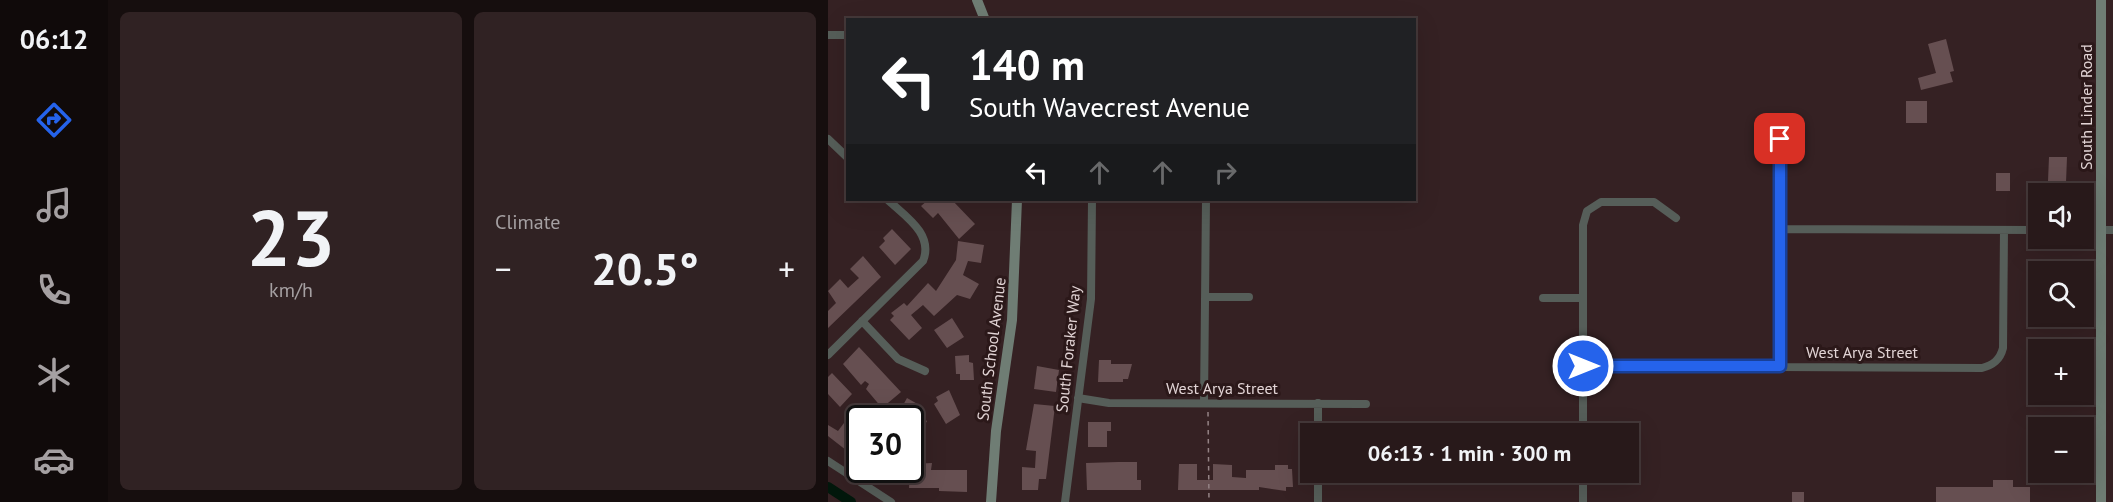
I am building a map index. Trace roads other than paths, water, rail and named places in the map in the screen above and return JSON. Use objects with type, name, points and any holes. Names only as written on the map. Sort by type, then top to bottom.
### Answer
[{"type":"main road","points":[[977,0],[984,18]]},
{"type":"main road","name":"South Linder Road","points":[[2101,0],[2102,502]]},
{"type":"main road","name":"South School Avenue","points":[[990,502],[996,431],[1012,320],[1016,275],[1017,201]]},
{"type":"street","points":[[828,35],[846,35]]},
{"type":"street","points":[[828,139],[846,156]]},
{"type":"street","points":[[1780,139],[1780,366]]},
{"type":"street","points":[[828,355],[923,261],[928,247],[923,235],[889,201]]},
{"type":"street","name":"South Foraker Way","points":[[1065,502],[1091,300],[1092,201]]},
{"type":"street","points":[[1206,201],[1206,407]]},
{"type":"street","points":[[1583,423],[1583,225],[1587,211],[1601,202],[1654,202],[1676,218]]},
{"type":"street","points":[[1781,229],[2028,230]]},
{"type":"street","name":"West Arya Street","points":[[1583,366],[1982,368],[1996,362],[2003,348],[2004,230]]},
{"type":"street","points":[[2094,230],[2113,230]]},
{"type":"street","points":[[1205,297],[1249,297]]},
{"type":"street","points":[[1542,298],[1583,298]]},
{"type":"street","points":[[862,321],[898,359],[925,371]]},
{"type":"street","name":"West Arya Street","points":[[1078,398],[1109,403],[1206,407],[1318,403],[1366,404]]},
{"type":"street","points":[[1318,403],[1318,423]]},
{"type":"street","points":[[828,461],[891,502]]},
{"type":"street","points":[[1318,483],[1318,502]]},
{"type":"street","points":[[1583,483],[1583,502]]},
{"type":"waterway","points":[[828,487],[851,502]]}]
